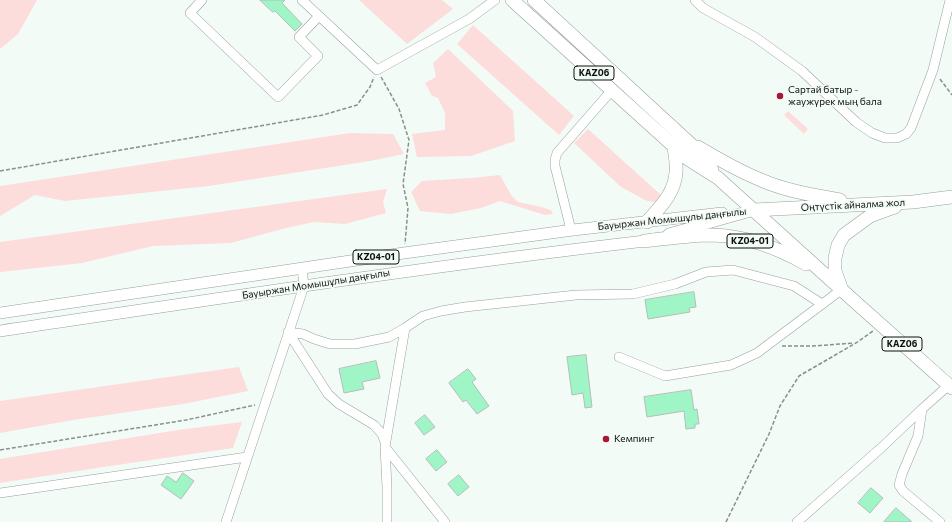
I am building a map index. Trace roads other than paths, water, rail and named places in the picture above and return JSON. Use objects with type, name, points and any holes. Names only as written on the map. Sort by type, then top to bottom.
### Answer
[{"type":"highway","name":"KАZ06","points":[[512,0],[612,90],[680,143],[697,150],[718,178],[841,290],[951,387]]},
{"type":"highway","name":"KАZ06","points":[[534,0],[680,143]]},
{"type":"highway","points":[[647,222],[672,192],[675,183],[680,143],[716,158],[762,181],[808,194],[863,204]]},
{"type":"highway","name":"Оңтүстік айналма жол","points":[[754,210],[913,202],[952,197]]},
{"type":"highway","points":[[841,290],[835,271],[835,258],[838,245],[844,235],[870,216],[913,202]]},
{"type":"highway","name":"KZ04-01","points":[[645,241],[714,235],[746,239],[790,255],[811,267],[841,290]]},
{"type":"main road","name":"Бауыржан Момышұлы даңғылы","points":[[0,313],[404,253],[571,230],[754,210]]},
{"type":"main road","name":"Бауыржан Момышұлы даңғылы","points":[[0,331],[408,270],[645,241],[754,210]]},
{"type":"street","points":[[202,0],[190,13],[278,97],[318,56],[299,37],[319,16]]},
{"type":"street","points":[[302,0],[377,70],[469,19],[494,0]]},
{"type":"street","points":[[695,0],[703,8],[755,37],[802,71],[856,122],[872,133],[885,138],[896,138],[906,134],[911,128],[933,70],[950,0]]},
{"type":"street","points":[[571,230],[555,166],[557,153],[612,90]]},
{"type":"street","points":[[226,522],[304,286],[302,268]]},
{"type":"street","points":[[288,332],[303,334],[330,344],[355,344],[389,337],[423,316],[447,310],[576,295],[633,294],[675,284],[706,272],[733,270],[794,286],[822,304]]},
{"type":"street","points":[[619,357],[665,376],[731,365],[757,353],[841,290]]},
{"type":"street","points":[[387,522],[385,444],[405,328]]},
{"type":"street","points":[[288,332],[328,394],[338,404],[374,425],[382,434],[385,444],[445,522]]},
{"type":"street","points":[[797,522],[882,448],[922,409],[951,387]]},
{"type":"street","points":[[922,409],[918,436],[899,484],[903,490],[940,522]]},
{"type":"street","points":[[0,493],[247,457]]},
{"type":"place","name":"Сартай батыр - жаужүрек мың бала","points":[[780,96]]},
{"type":"place","name":"Кемпинг","points":[[606,439]]}]
